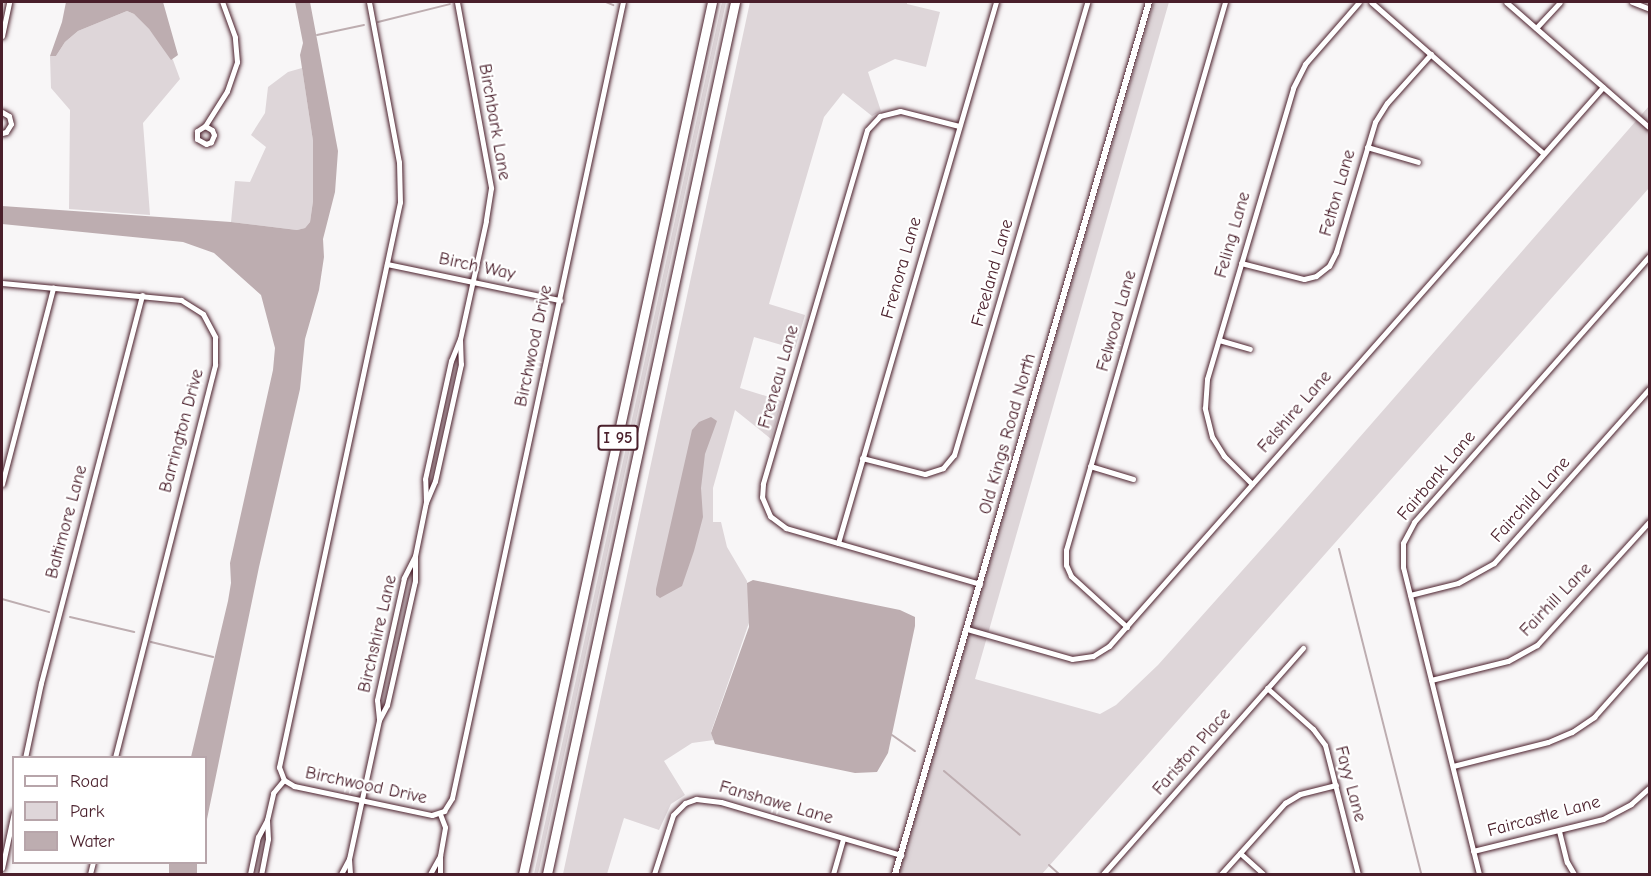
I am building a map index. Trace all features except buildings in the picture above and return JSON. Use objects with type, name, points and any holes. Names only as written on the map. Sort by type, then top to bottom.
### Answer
[{"type":"highway","name":"I 95","points":[[523,874],[712,2]]},
{"type":"highway","name":"I 95","points":[[547,874],[735,2]]},
{"type":"street","points":[[2,36],[9,2]]},
{"type":"street","points":[[205,126],[230,86],[237,62],[235,37],[222,2]]},
{"type":"street","name":"Birchwood Drive","points":[[369,2],[401,185],[387,264],[279,762],[284,780],[298,788],[425,815],[440,814],[452,798],[623,2]]},
{"type":"street","name":"Birchbark Lane","points":[[457,2],[491,188],[472,282]]},
{"type":"street","name":"Frenora Lane","points":[[838,543],[996,2]]},
{"type":"street","name":"Freeland Lane","points":[[862,458],[925,474],[943,468],[954,455],[1087,2]]},
{"type":"street","name":"Old Kings Road North","points":[[895,874],[1149,2]]},
{"type":"street","name":"Felwood Lane","points":[[1127,627],[1078,584],[1066,565],[1067,544],[1226,2]]},
{"type":"street","name":"Feling Lane","points":[[1252,484],[1219,450],[1207,423],[1205,388],[1296,81],[1308,59],[1359,2]]},
{"type":"street","points":[[1371,2],[1544,153]]},
{"type":"street","points":[[1506,2],[1650,128]]},
{"type":"street","points":[[1536,28],[1560,2]]},
{"type":"street","points":[[1632,2],[1650,9]]},
{"type":"street","name":"Felton Lane","points":[[1241,263],[1299,279],[1312,278],[1326,269],[1336,252],[1366,147],[1384,108],[1431,54]]},
{"type":"street","name":"Felshire Lane","points":[[967,629],[1076,659],[1093,656],[1104,650],[1127,627],[1603,87]]},
{"type":"street","name":"Freneau Lane","points":[[959,126],[906,111],[894,111],[873,122],[863,140],[762,493],[766,511],[777,523],[980,584]]},
{"type":"street","points":[[2,112],[9,116],[11,124],[2,134]]},
{"type":"street","points":[[1366,147],[1418,162]]},
{"type":"street","name":"Fairbank Lane","points":[[1479,874],[1410,595],[1402,552],[1411,526],[1650,255]]},
{"type":"street","name":"Birch Way","points":[[387,264],[560,300]]},
{"type":"street","name":"Birchshire Lane","points":[[426,502],[425,479],[451,361],[460,339],[472,282]]},
{"type":"street","name":"Barrington Drive","points":[[2,283],[175,299],[196,308],[212,328],[217,353],[116,756]]},
{"type":"street","points":[[2,484],[53,288]]},
{"type":"street","name":"Baltimore Lane","points":[[25,756],[41,683],[142,295]]},
{"type":"street","name":"Birchshire Lane","points":[[349,860],[379,720],[387,705],[415,581],[415,556],[426,502],[435,481],[461,364],[460,339]]},
{"type":"street","points":[[1219,340],[1250,350]]},
{"type":"street","name":"Fairchild Lane","points":[[1410,595],[1458,583],[1494,563],[1650,388]]},
{"type":"street","points":[[1090,466],[1133,478]]},
{"type":"street","name":"Fairhill Lane","points":[[1431,680],[1508,661],[1537,645],[1650,521]]},
{"type":"street","name":"Birchshire Lane","points":[[379,720],[377,700],[404,578],[415,556]]},
{"type":"street","name":"Fariston Place","points":[[1103,874],[1303,648]]},
{"type":"street","points":[[1452,766],[1548,742],[1572,732],[1598,712],[1650,654]]},
{"type":"street","name":"Fayy Lane","points":[[1267,688],[1321,738],[1336,785],[1358,874]]},
{"type":"street","points":[[250,874],[258,837],[267,820],[273,793],[284,780]]},
{"type":"street","points":[[1221,874],[1288,800],[1300,794],[1336,785]]},
{"type":"street","name":"Faircastle Lane","points":[[1473,851],[1559,831],[1616,813],[1631,804],[1650,787]]},
{"type":"street","name":"Fanshawe Lane","points":[[655,874],[673,815],[682,806],[696,799],[715,800],[901,855]]},
{"type":"street","points":[[440,814],[445,827],[440,856],[440,874]]},
{"type":"street","points":[[261,874],[268,839],[267,820]]},
{"type":"street","points":[[2,868],[12,821]]},
{"type":"street","points":[[1559,831],[1566,858],[1574,874]]},
{"type":"street","points":[[833,874],[843,838]]},
{"type":"street","points":[[1240,853],[1263,874]]},
{"type":"street","points":[[430,874],[440,856]]},
{"type":"street","points":[[341,874],[349,860]]},
{"type":"street","points":[[349,860],[350,874]]},
{"type":"green space","points":[[722,2],[726,2],[563,760],[538,874],[534,874]]},
{"type":"green space","points":[[750,2],[907,2],[907,4],[940,12],[926,67],[895,59],[868,72],[881,111],[872,116],[843,93],[824,117],[769,304],[805,315],[795,349],[754,337],[740,388],[782,401],[771,439],[735,410],[713,488],[713,522],[721,522],[727,547],[747,581],[751,617],[711,732],[714,740],[692,743],[664,761],[685,795],[671,804],[659,830],[624,818],[607,874],[563,874]]},
{"type":"green space","points":[[1154,2],[1169,2],[975,679],[1100,714],[1116,705],[1158,665],[1283,525],[1649,106],[1649,188],[1042,874],[899,874]]},
{"type":"green space","points":[[127,11],[134,14],[149,29],[173,60],[180,79],[143,123],[150,215],[69,209],[70,110],[51,88],[50,56],[56,56],[65,42],[78,31]]},
{"type":"green space","points":[[302,68],[313,141],[313,201],[310,222],[305,228],[297,230],[231,222],[235,181],[250,182],[266,147],[251,135],[265,113],[268,87],[288,72]]},
{"type":"water","points":[[66,2],[163,2],[178,55],[171,60],[149,29],[134,14],[127,11],[78,31],[65,42],[56,56],[50,56],[62,22]]},
{"type":"water","points":[[295,2],[310,2],[338,151],[335,192],[323,239],[324,257],[319,290],[305,339],[300,389],[259,567],[207,819],[207,756],[191,756],[228,601],[231,583],[230,563],[273,370],[275,348],[261,295],[214,253],[183,242],[2,224],[2,206],[231,222],[297,230],[305,228],[310,222],[313,201],[313,141],[300,55],[303,43]]},
{"type":"water","points":[[711,417],[717,421],[705,454],[701,488],[703,517],[694,551],[682,586],[660,598],[656,595],[656,589],[692,430],[699,422]]},
{"type":"water","points":[[753,580],[900,610],[915,617],[888,753],[877,772],[855,773],[715,744],[711,733],[749,627],[747,583]]},
{"type":"water","points":[[169,864],[197,864],[197,874],[169,874]]},
{"type":"waterway","points":[[606,2],[613,5]]},
{"type":"waterway","points":[[378,22],[450,4]]},
{"type":"waterway","points":[[317,35],[364,25]]},
{"type":"waterway","points":[[1339,549],[1421,874]]},
{"type":"waterway","points":[[2,599],[49,612]]},
{"type":"waterway","points":[[70,617],[134,632]]},
{"type":"waterway","points":[[151,642],[213,657]]},
{"type":"waterway","points":[[892,735],[915,751]]},
{"type":"waterway","points":[[944,771],[1020,835]]},
{"type":"waterway","points":[[1049,865],[1059,874]]}]
